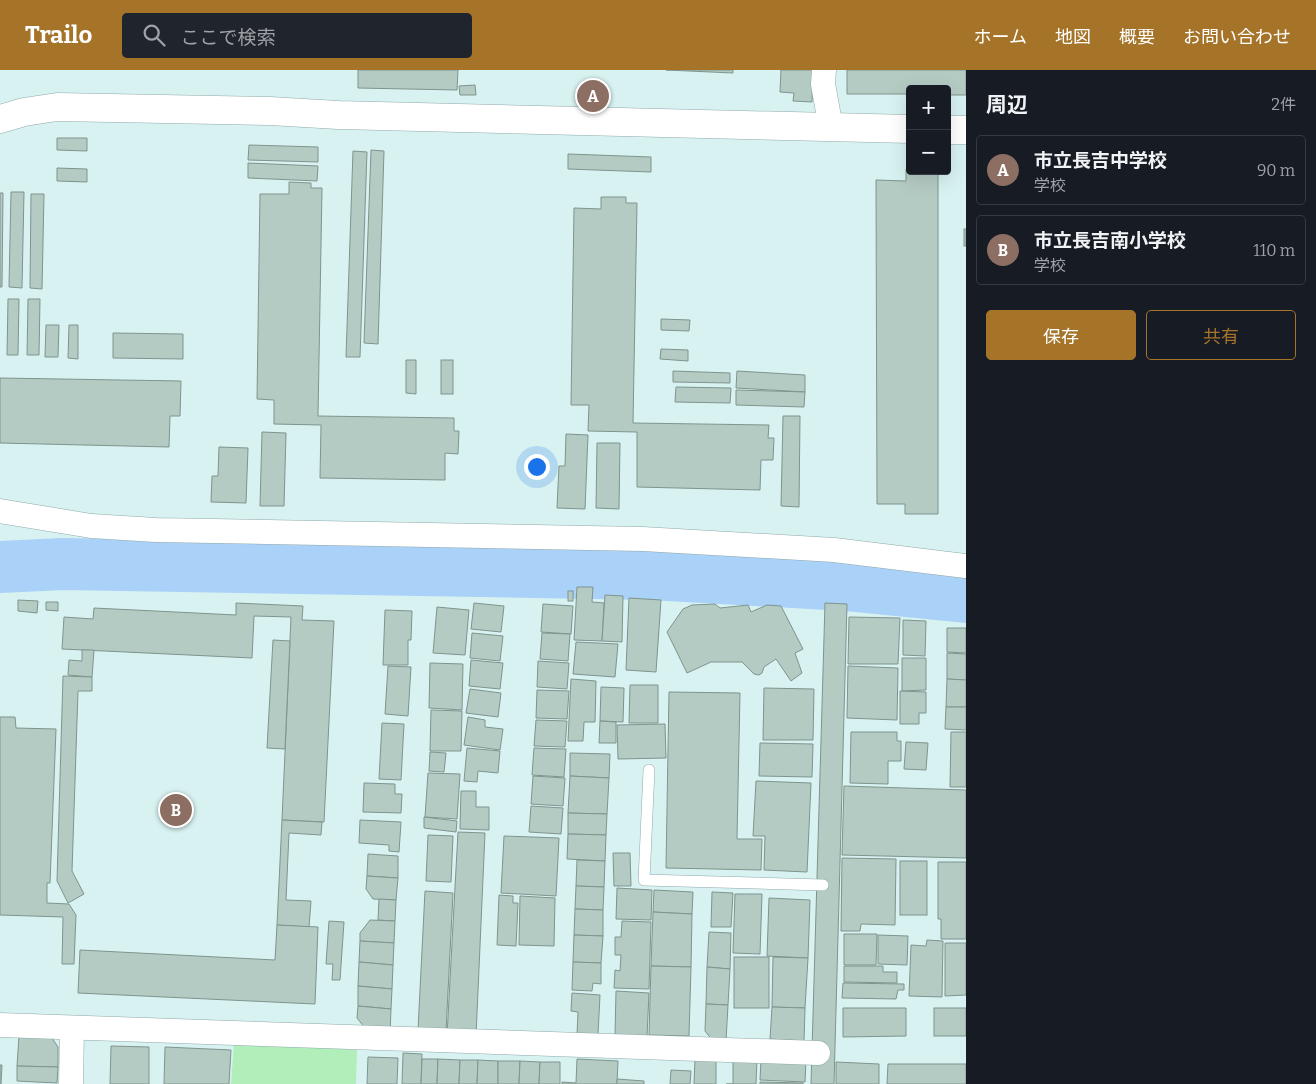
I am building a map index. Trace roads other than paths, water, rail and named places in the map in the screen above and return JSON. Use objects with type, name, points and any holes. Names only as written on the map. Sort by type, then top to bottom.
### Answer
[{"type":"street","points":[[824,70],[824,84],[831,128]]},
{"type":"street","points":[[0,119],[24,112],[57,107],[270,111],[348,115],[906,129]]},
{"type":"street","points":[[951,130],[966,130]]},
{"type":"street","points":[[0,511],[91,526],[156,530],[643,539],[834,550],[966,566]]},
{"type":"street","points":[[0,1026],[818,1053]]},
{"type":"street","points":[[70,1084],[72,1028]]},
{"type":"lane","points":[[648,770],[644,880],[823,885]]},
{"type":"waterway","points":[[0,567],[63,564],[650,574],[845,585],[966,597]]},
{"type":"place","name":"市立長吉中学校","points":[[593,96]]},
{"type":"place","name":"市立長吉南小学校","points":[[176,810]]}]
